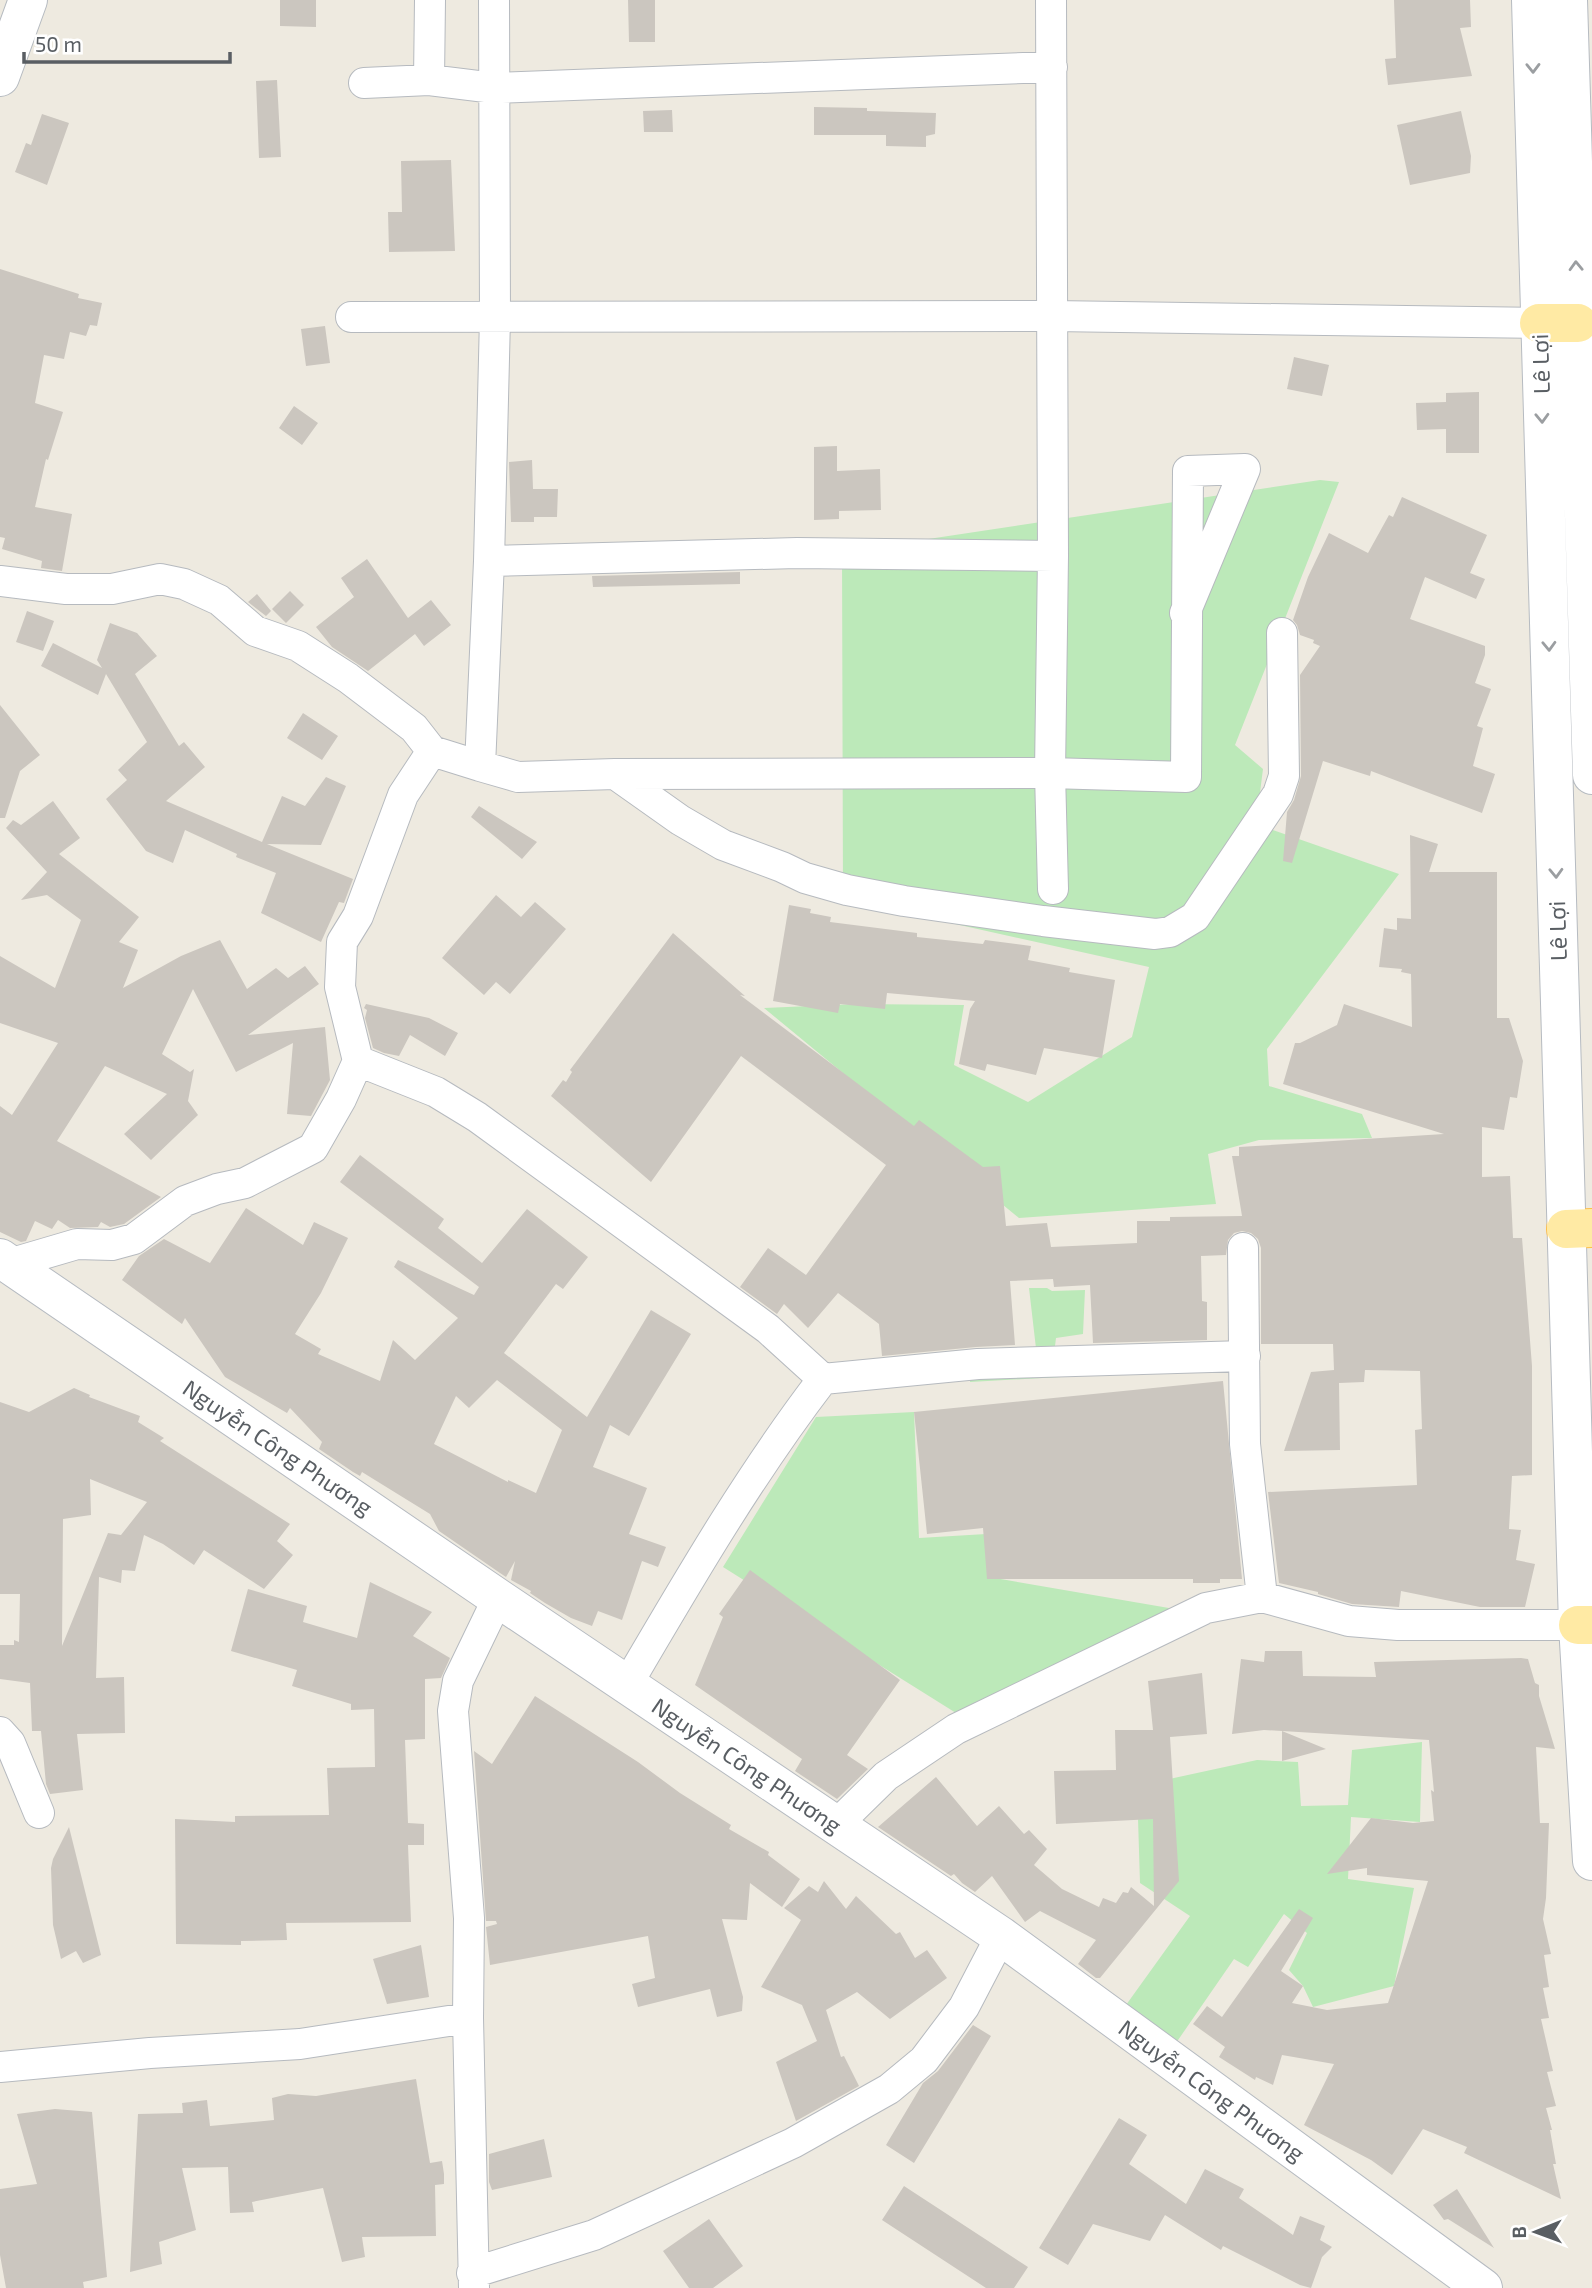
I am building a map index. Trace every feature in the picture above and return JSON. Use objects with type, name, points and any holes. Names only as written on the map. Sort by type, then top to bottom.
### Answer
[{"type":"main road","points":[[0,77],[28,0]]},
{"type":"main road","name":"Lê Lợi","points":[[1531,0],[1539,323],[1579,1228],[1585,1625],[1592,1861]]},
{"type":"main road","name":"Lê Lợi","points":[[1568,0],[1581,100],[1577,323],[1592,775]]},
{"type":"main road","points":[[1539,323],[1577,323]]},
{"type":"main road","name":"Nguyễn Công Phương","points":[[5,1261],[498,1598],[1001,1936],[1483,2288]]},
{"type":"street","points":[[429,80],[430,0]]},
{"type":"street","points":[[480,766],[489,561],[495,318],[494,0]]},
{"type":"street","points":[[1051,0],[1053,556],[1050,773],[1053,890]]},
{"type":"street","points":[[364,82],[429,80],[494,88],[1052,67]]},
{"type":"street","points":[[351,317],[1053,316],[1539,323]]},
{"type":"street","points":[[489,561],[797,553],[1053,556]]},
{"type":"street","points":[[0,581],[66,589],[112,589],[160,579],[184,584],[219,600],[255,631],[298,646],[348,678],[414,728],[432,751],[518,777],[615,774],[1050,773],[1186,777],[1185,612]]},
{"type":"street","points":[[615,774],[680,820],[723,845],[805,878],[836,887],[904,901],[1043,921],[1155,934],[1170,932],[1195,918],[1278,793],[1284,776],[1282,633]]},
{"type":"street","points":[[5,1261],[77,1244],[112,1245],[134,1239],[185,1201],[217,1189],[245,1183],[313,1148],[341,1099],[358,1061],[340,987],[342,942],[358,916],[403,795],[432,751]]},
{"type":"street","points":[[358,1061],[436,1092],[477,1117],[768,1329],[823,1378],[978,1364],[1245,1356]]},
{"type":"street","points":[[1243,1248],[1245,1444],[1262,1597]]},
{"type":"street","points":[[628,1683],[707,1549],[788,1425],[823,1378]]},
{"type":"street","points":[[835,1826],[886,1776],[956,1729],[1206,1608],[1262,1597],[1349,1621],[1398,1625],[1585,1625]]},
{"type":"street","points":[[498,1598],[458,1681],[453,1711],[469,1918],[468,2018],[473,2280],[593,2235],[793,2143],[889,2089],[924,2060],[964,2007],[1001,1936]]},
{"type":"street","points":[[0,1732],[10,1743],[38,1813]]},
{"type":"street","points":[[0,2067],[150,2053],[300,2044],[468,2018]]},
{"type":"green space","points":[[1320,480],[1339,482],[1235,745],[1263,769],[1256,824],[1399,874],[1267,1049],[1269,1086],[1362,1114],[1372,1138],[1259,1140],[1208,1154],[1216,1204],[1019,1218],[764,1008],[856,1004],[964,1005],[954,1065],[1028,1102],[1132,1037],[1149,967],[843,899],[842,552]]},
{"type":"green space","points":[[1029,1288],[1047,1288],[1052,1291],[1085,1290],[1083,1334],[1056,1338],[1055,1346],[1167,1355],[1169,1371],[970,1382],[971,1364],[1037,1357]]},
{"type":"green space","points":[[914,1412],[919,1538],[986,1534],[989,1577],[1198,1613],[972,1723],[723,1567],[816,1417]]},
{"type":"green space","points":[[1422,1742],[1420,1822],[1351,1817],[1348,1879],[1414,1888],[1394,1986],[1313,2007],[1303,1986],[1289,1970],[1307,1933],[1284,1914],[1248,1967],[1234,1959],[1176,2043],[1126,2005],[1190,1916],[1140,1883],[1137,1786],[1257,1760],[1298,1762],[1301,1806],[1348,1805],[1352,1750]]},
{"type":"building","points":[[280,0],[316,0],[316,27],[280,26]]},
{"type":"building","points":[[628,0],[655,0],[655,42],[629,42]]},
{"type":"building","points":[[1394,0],[1470,0],[1471,27],[1460,28],[1472,76],[1388,85],[1385,59],[1396,58]]},
{"type":"building","points":[[277,80],[281,157],[259,158],[256,81]]},
{"type":"building","points":[[814,107],[936,113],[935,134],[926,136],[926,147],[886,146],[886,135],[814,135]]},
{"type":"building","points":[[672,110],[673,132],[644,132],[643,111]]},
{"type":"building","points":[[1461,111],[1471,156],[1470,173],[1410,185],[1397,125]]},
{"type":"building","points":[[42,114],[69,123],[47,185],[15,172],[26,143],[31,145]]},
{"type":"building","points":[[451,160],[455,251],[389,252],[388,212],[402,212],[401,161]]},
{"type":"building","points":[[0,269],[79,294],[78,298],[102,303],[97,326],[90,325],[86,336],[70,332],[64,359],[44,355],[35,403],[63,412],[48,460],[46,459],[35,507],[72,514],[62,571],[41,568],[42,561],[2,549],[5,538],[0,537]]},
{"type":"building","points":[[325,326],[330,363],[306,366],[301,329]]},
{"type":"building","points":[[1294,357],[1329,365],[1322,396],[1287,389]]},
{"type":"building","points":[[1479,392],[1479,453],[1446,453],[1446,429],[1417,430],[1416,403],[1446,402],[1446,393]]},
{"type":"building","points":[[294,406],[318,423],[302,445],[279,428]]},
{"type":"building","points":[[837,446],[837,471],[880,469],[881,510],[839,511],[839,519],[814,520],[814,447]]},
{"type":"building","points":[[532,460],[533,489],[558,489],[557,517],[534,517],[534,522],[511,522],[509,462]]},
{"type":"building","points":[[1402,497],[1487,535],[1470,573],[1485,579],[1476,599],[1425,577],[1410,619],[1485,646],[1485,655],[1475,683],[1491,689],[1477,726],[1483,728],[1473,766],[1495,774],[1482,813],[1371,771],[1370,776],[1323,761],[1292,863],[1283,861],[1287,812],[1294,800],[1301,776],[1300,675],[1320,646],[1313,643],[1314,640],[1300,635],[1293,620],[1308,577],[1329,533],[1368,553],[1389,515],[1393,517]]},
{"type":"building","points":[[367,559],[408,618],[431,600],[451,625],[424,646],[415,634],[368,671],[332,647],[316,627],[354,597],[341,578]]},
{"type":"building","points":[[740,572],[740,584],[593,587],[592,576]]},
{"type":"building","points":[[290,591],[304,605],[286,623],[272,609]]},
{"type":"building","points":[[257,594],[271,611],[266,616],[248,602]]},
{"type":"building","points":[[27,611],[54,621],[43,651],[16,642]]},
{"type":"building","points":[[110,623],[137,633],[157,656],[135,674],[179,746],[184,742],[205,767],[166,801],[262,842],[282,796],[305,806],[326,777],[346,786],[321,845],[267,844],[353,879],[344,903],[339,902],[321,942],[261,913],[276,873],[236,857],[237,854],[185,830],[173,863],[146,851],[106,799],[127,780],[118,770],[147,742],[106,674],[98,695],[41,666],[53,643],[102,668],[97,660]]},
{"type":"building","points":[[0,705],[40,755],[20,771],[5,818],[0,818]]},
{"type":"building","points":[[303,713],[338,736],[322,760],[287,738]]},
{"type":"building","points":[[53,801],[80,838],[59,854],[139,917],[119,942],[138,950],[123,988],[181,956],[220,940],[247,989],[276,968],[288,978],[305,966],[319,984],[248,1035],[325,1027],[330,1080],[311,1116],[287,1114],[293,1043],[236,1072],[193,989],[162,1054],[190,1072],[194,1069],[188,1101],[198,1115],[151,1160],[124,1134],[167,1094],[105,1066],[57,1141],[161,1197],[124,1224],[110,1227],[101,1222],[98,1227],[70,1228],[58,1220],[52,1229],[35,1221],[26,1241],[21,1242],[0,1232],[0,1106],[12,1115],[58,1043],[0,1023],[0,956],[55,988],[81,920],[47,895],[21,900],[47,872],[6,828],[13,820],[21,825]]},
{"type":"building","points":[[479,806],[537,842],[522,859],[471,817]]},
{"type":"building","points":[[1410,835],[1438,844],[1429,872],[1497,872],[1497,1018],[1509,1018],[1523,1061],[1517,1098],[1510,1097],[1504,1130],[1482,1127],[1482,1177],[1510,1176],[1513,1238],[1522,1238],[1532,1366],[1532,1475],[1512,1476],[1509,1529],[1521,1530],[1516,1560],[1535,1564],[1525,1607],[1480,1607],[1401,1591],[1399,1607],[1352,1604],[1318,1592],[1279,1583],[1268,1492],[1417,1485],[1415,1430],[1422,1429],[1420,1371],[1365,1370],[1364,1382],[1339,1383],[1340,1450],[1284,1451],[1311,1372],[1334,1370],[1333,1344],[1261,1344],[1261,1248],[1258,1239],[1251,1233],[1234,1233],[1228,1240],[1226,1255],[1201,1256],[1202,1301],[1207,1302],[1207,1340],[1093,1343],[1090,1285],[1054,1287],[1053,1279],[1010,1281],[1015,1345],[882,1356],[879,1324],[838,1293],[808,1328],[784,1304],[777,1314],[740,1287],[768,1248],[806,1275],[886,1165],[741,1056],[651,1182],[551,1096],[563,1080],[566,1082],[572,1072],[570,1070],[673,933],[745,996],[740,995],[914,1126],[919,1120],[983,1167],[1000,1166],[1006,1226],[1047,1223],[1051,1247],[1137,1243],[1137,1221],[1170,1221],[1170,1217],[1242,1216],[1232,1156],[1239,1156],[1239,1147],[1444,1134],[1283,1084],[1295,1043],[1337,1025],[1344,1004],[1412,1027],[1411,974],[1401,972],[1402,969],[1379,967],[1384,928],[1397,930],[1397,918],[1411,919]]},
{"type":"building","points":[[496,895],[521,917],[535,902],[566,929],[510,994],[496,982],[484,995],[442,958]]},
{"type":"building","points":[[789,905],[811,909],[810,913],[831,917],[830,922],[917,933],[917,937],[983,944],[985,940],[1031,946],[1028,960],[1070,968],[1069,972],[1115,980],[1102,1058],[1044,1048],[1036,1075],[987,1064],[985,1071],[959,1064],[970,1009],[975,1001],[887,993],[885,1009],[840,1004],[838,1013],[773,1001]]},
{"type":"building","points":[[366,1004],[429,1018],[458,1033],[445,1056],[410,1035],[399,1056],[384,1053],[373,1048],[365,1018]]},
{"type":"building","points":[[360,1155],[444,1219],[438,1228],[482,1263],[527,1209],[588,1257],[563,1289],[556,1284],[504,1353],[587,1417],[651,1310],[691,1334],[629,1436],[610,1425],[593,1467],[647,1488],[629,1534],[666,1547],[658,1567],[642,1561],[622,1620],[598,1611],[592,1626],[571,1618],[511,1580],[515,1561],[506,1577],[500,1573],[439,1531],[430,1514],[362,1472],[360,1476],[353,1472],[319,1449],[322,1442],[290,1408],[287,1413],[225,1377],[185,1318],[182,1324],[122,1280],[139,1256],[164,1239],[210,1263],[246,1208],[303,1245],[314,1222],[348,1238],[321,1293],[295,1334],[321,1349],[318,1354],[380,1381],[393,1340],[415,1360],[458,1318],[394,1267],[398,1260],[474,1295],[479,1287],[340,1182]],"holes":[[[497,1380],[562,1430],[536,1493],[508,1482],[434,1444],[456,1396],[469,1408]]]},
{"type":"building","points":[[1223,1381],[1242,1579],[1220,1579],[1220,1583],[1193,1583],[1193,1579],[987,1579],[983,1528],[927,1534],[914,1412]]},
{"type":"building","points":[[74,1388],[90,1395],[89,1397],[140,1416],[138,1422],[164,1438],[160,1441],[290,1524],[277,1541],[293,1555],[264,1589],[204,1550],[194,1565],[144,1535],[135,1571],[122,1570],[121,1583],[99,1577],[96,1678],[124,1677],[125,1733],[77,1734],[83,1790],[50,1794],[46,1784],[41,1731],[32,1731],[30,1683],[0,1679],[0,1645],[14,1645],[14,1640],[19,1642],[20,1594],[0,1594],[0,1402],[29,1412]],"holes":[[[90,1479],[147,1502],[121,1535],[108,1533],[62,1646],[63,1519],[91,1515]]]},
{"type":"building","points":[[750,1570],[900,1680],[847,1755],[868,1769],[837,1799],[795,1771],[802,1759],[695,1685],[723,1617],[719,1614]]},
{"type":"building","points":[[370,1582],[432,1612],[413,1636],[450,1658],[441,1678],[425,1679],[425,1739],[405,1740],[408,1823],[424,1824],[424,1845],[408,1845],[411,1922],[286,1923],[287,1940],[241,1941],[241,1945],[176,1944],[175,1819],[235,1822],[235,1816],[329,1815],[327,1768],[375,1767],[374,1709],[351,1710],[351,1704],[292,1686],[297,1670],[231,1651],[248,1589],[307,1606],[303,1622],[357,1638]]},
{"type":"building","points":[[1265,1651],[1302,1651],[1303,1676],[1376,1677],[1374,1662],[1528,1659],[1535,1683],[1539,1685],[1539,1696],[1555,1749],[1536,1747],[1540,1823],[1549,1823],[1543,1919],[1551,1954],[1544,1955],[1549,1987],[1543,1988],[1549,2018],[1541,2019],[1553,2071],[1547,2072],[1556,2106],[1546,2108],[1552,2130],[1556,2164],[1553,2164],[1561,2199],[1464,2153],[1467,2147],[1423,2129],[1392,2175],[1371,2160],[1304,2125],[1334,2064],[1282,2055],[1273,2085],[1256,2077],[1255,2080],[1219,2057],[1225,2047],[1193,2024],[1207,2006],[1222,2017],[1299,1909],[1313,1918],[1281,1971],[1303,1986],[1292,2003],[1327,2010],[1388,2003],[1428,1881],[1367,1875],[1367,1868],[1327,1874],[1371,1818],[1413,1823],[1434,1821],[1429,1740],[1264,1730],[1232,1734],[1241,1659],[1264,1662]]},
{"type":"building","points":[[1202,1673],[1207,1734],[1170,1737],[1179,1881],[1100,1978],[1096,1978],[1078,1964],[1096,1940],[1040,1911],[1025,1922],[992,1876],[975,1892],[954,1874],[951,1876],[878,1827],[936,1777],[977,1826],[999,1806],[1024,1834],[1029,1830],[1047,1849],[1034,1865],[1062,1889],[1099,1907],[1103,1898],[1116,1903],[1123,1892],[1128,1893],[1131,1887],[1154,1906],[1153,1819],[1056,1824],[1054,1771],[1116,1770],[1115,1730],[1153,1730],[1148,1681]]},
{"type":"building","points":[[535,1696],[731,1825],[729,1829],[769,1852],[768,1855],[800,1879],[782,1907],[750,1883],[747,1920],[722,1919],[743,1997],[742,2011],[717,2017],[710,1989],[638,2007],[632,1984],[655,1978],[648,1936],[490,1965],[486,1927],[497,1924],[496,1921],[486,1921],[474,1751],[492,1764]]},
{"type":"building","points":[[1282,1731],[1326,1749],[1282,1761]]},
{"type":"building","points":[[69,1827],[101,1955],[83,1963],[76,1951],[61,1959],[53,1925],[51,1868]]},
{"type":"building","points":[[824,1881],[846,1909],[856,1896],[896,1934],[900,1932],[915,1958],[927,1950],[947,1978],[890,2019],[857,1992],[826,2010],[841,2057],[844,2056],[859,2086],[796,2121],[776,2062],[817,2041],[802,2005],[761,1987],[801,1920],[784,1908],[809,1886],[818,1892]]},
{"type":"building","points":[[421,1945],[429,1997],[387,2004],[373,1959]]},
{"type":"building","points":[[973,2025],[991,2036],[914,2163],[886,2145],[923,2083],[938,2071]]},
{"type":"building","points":[[416,2079],[430,2163],[442,2161],[444,2174],[444,2184],[435,2185],[436,2236],[362,2237],[365,2257],[342,2262],[323,2188],[252,2202],[254,2212],[230,2213],[228,2167],[182,2168],[196,2230],[159,2242],[162,2264],[130,2272],[138,2114],[183,2113],[182,2103],[207,2100],[210,2126],[274,2120],[272,2098],[288,2094],[316,2096]]},
{"type":"building","points":[[55,2109],[92,2112],[107,2277],[83,2282],[84,2288],[6,2288],[0,2255],[0,2189],[37,2184],[17,2114]]},
{"type":"building","points":[[1119,2118],[1147,2135],[1129,2164],[1186,2204],[1205,2169],[1244,2189],[1239,2198],[1293,2235],[1300,2216],[1325,2226],[1320,2240],[1332,2247],[1322,2257],[1311,2288],[1223,2246],[1221,2250],[1165,2215],[1150,2241],[1093,2224],[1068,2265],[1039,2248]]},
{"type":"building","points":[[544,2139],[552,2177],[492,2190],[489,2182],[489,2154]]},
{"type":"building","points":[[904,2186],[1028,2267],[1014,2288],[986,2288],[882,2220]]},
{"type":"building","points":[[1457,2189],[1494,2248],[1448,2219],[1444,2220],[1433,2205]]},
{"type":"building","points":[[709,2219],[743,2266],[713,2288],[689,2288],[663,2251]]}]
